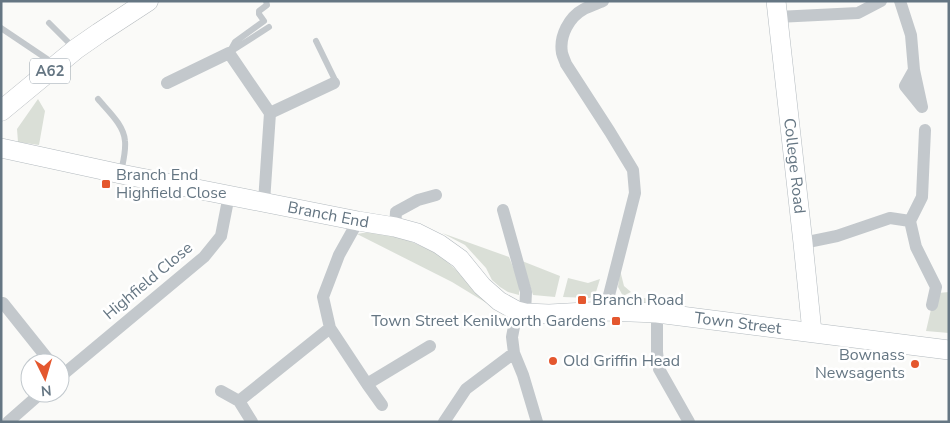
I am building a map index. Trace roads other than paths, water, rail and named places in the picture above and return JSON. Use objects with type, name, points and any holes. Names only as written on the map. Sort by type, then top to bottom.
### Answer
[{"type":"main road","name":"A62","points":[[1,112],[76,49],[148,1]]},
{"type":"main road","name":"College Road","points":[[777,9],[812,332]]},
{"type":"main road","name":"Branch End","points":[[1,148],[121,174],[395,227],[439,244],[460,258],[482,286],[500,302],[521,312]]},
{"type":"main road","name":"Town Street","points":[[521,312],[549,314],[605,311],[657,313],[812,332],[947,352]]},
{"type":"street","points":[[603,1],[583,9],[573,17],[564,33],[562,52],[566,64],[633,170],[635,194],[605,311]]},
{"type":"street","points":[[777,9],[858,13],[881,1]]},
{"type":"street","points":[[900,1],[911,35],[914,70]]},
{"type":"street","points":[[167,82],[228,53],[270,113],[264,202]]},
{"type":"street","points":[[270,113],[334,83]]},
{"type":"street","points":[[925,130],[922,196],[910,221],[916,247],[936,287],[932,305]]},
{"type":"street","name":"Highfield Close","points":[[70,368],[204,257],[221,236],[229,195]]},
{"type":"street","points":[[395,227],[396,212],[418,200],[436,195]]},
{"type":"street","points":[[502,210],[526,292],[512,337],[514,353],[523,375],[537,422]]},
{"type":"street","points":[[803,243],[837,236],[890,218],[910,221]]},
{"type":"street","points":[[358,221],[339,255],[323,297],[330,328],[382,405]]},
{"type":"street","points":[[3,303],[43,353]]},
{"type":"street","points":[[657,313],[659,369],[689,422]]},
{"type":"street","points":[[239,401],[330,328]]},
{"type":"street","points":[[367,384],[430,346]]},
{"type":"street","points":[[444,422],[466,389],[514,353]]},
{"type":"street","points":[[221,391],[239,401],[252,422]]},
{"type":"street","points":[[8,422],[30,403]]},
{"type":"lane","points":[[228,53],[235,42],[264,22],[259,11],[267,5],[266,1]]},
{"type":"lane","points":[[49,23],[76,49]]},
{"type":"lane","points":[[228,53],[269,26]]},
{"type":"lane","points":[[1,28],[56,66]]},
{"type":"lane","points":[[316,41],[335,80],[334,83]]},
{"type":"lane","points":[[98,99],[121,128],[125,140],[126,151],[121,174]]},
{"type":"place","name":"Branch End Highfield Close","points":[[106,184]]},
{"type":"place","name":"Branch Road","points":[[582,300]]},
{"type":"place","name":"Town Street Kenilworth Gardens","points":[[616,321]]},
{"type":"place","name":"Old Griffin Head","points":[[553,361]]},
{"type":"place","name":"Bownass Newsagents","points":[[915,364]]}]
